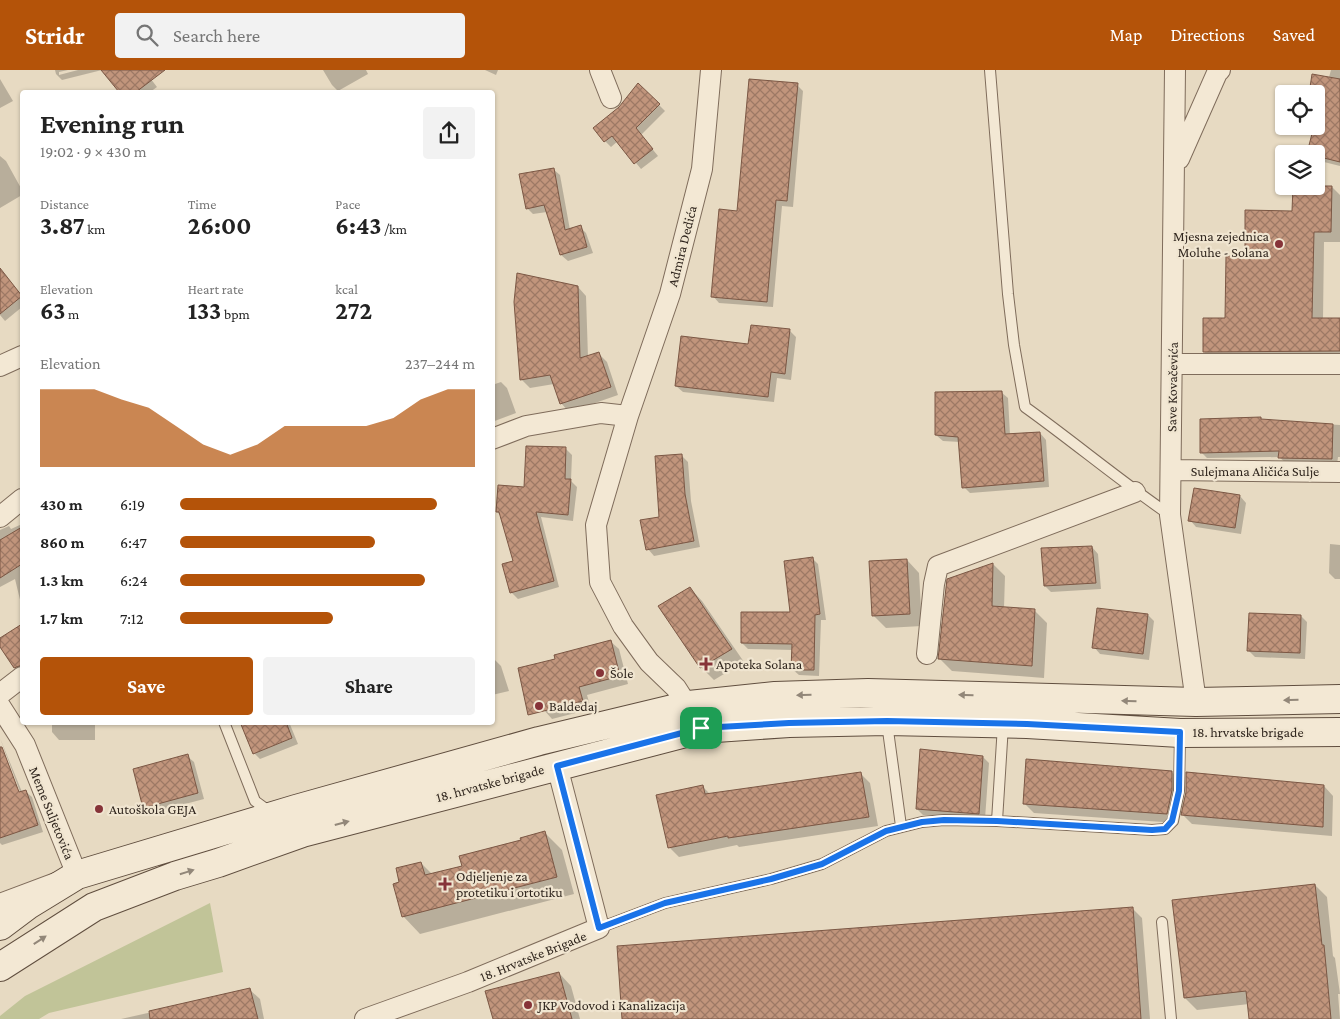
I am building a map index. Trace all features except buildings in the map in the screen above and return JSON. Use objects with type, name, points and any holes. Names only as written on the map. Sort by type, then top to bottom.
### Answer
[{"type":"main road","name":"18. hrvatske brigade","points":[[0,967],[94,906],[175,876],[302,833],[557,766],[695,717],[774,696],[868,693],[1196,702],[1340,699]]},
{"type":"main road","name":"18. hrvatske brigade","points":[[0,926],[77,875],[275,816],[539,741],[695,717],[789,723],[887,721],[1180,732],[1340,732]]},
{"type":"street","points":[[600,70],[612,98]]},
{"type":"street","name":"Admira Dedića","points":[[695,717],[676,688],[649,662],[623,626],[600,582],[596,525],[628,416],[670,294],[702,169],[710,70]]},
{"type":"street","name":"Save Kovačevića","points":[[1175,70],[1170,515],[1196,702]]},
{"type":"street","points":[[1174,168],[1216,73],[1220,70]]},
{"type":"street","points":[[0,366],[20,357]]},
{"type":"street","points":[[1172,364],[1340,364]]},
{"type":"street","points":[[495,437],[526,426],[601,413],[628,416]]},
{"type":"street","name":"Sulejmana Aličića Sulje","points":[[1171,470],[1340,472]]},
{"type":"street","points":[[927,654],[934,584],[938,566],[1135,492]]},
{"type":"street","points":[[0,517],[20,501]]},
{"type":"street","points":[[0,694],[20,679]]},
{"type":"street","name":"Meme Suljetovića","points":[[0,706],[25,745],[77,875],[0,904]]},
{"type":"street","name":"18. Hrvatske Brigade","points":[[365,1019],[468,982],[599,928],[557,766]]},
{"type":"lane","points":[[990,70],[1008,294],[1014,345],[1025,407],[1073,442],[1135,492],[1170,515]]},
{"type":"lane","points":[[887,721],[901,826]]},
{"type":"lane","points":[[997,821],[1003,724]]},
{"type":"lane","points":[[225,725],[255,801],[275,816]]},
{"type":"lane","points":[[599,928],[665,903],[771,879],[822,864],[871,838],[901,826],[922,822],[944,820],[997,821],[1152,830],[1165,829],[1172,821],[1179,791],[1180,732]]},
{"type":"lane","points":[[1162,922],[1171,1019]]},
{"type":"green space","points":[[210,903],[223,972],[49,1013],[39,1019],[0,1019],[0,1016],[25,996]]},
{"type":"place","name":"Mjesna zejednica Moluhe - Solana","points":[[1279,244]]},
{"type":"place","name":"Apoteka Solana","points":[[706,664]]},
{"type":"place","name":"Šole","points":[[600,673]]},
{"type":"place","name":"Baldedaj","points":[[539,706]]},
{"type":"place","name":"Autoškola GEJA","points":[[99,809]]},
{"type":"place","name":"Odjeljenje za protetiku i ortotiku","points":[[445,884]]},
{"type":"place","name":"JKP Vodovod i Kanalizacija","points":[[528,1005]]},
{"type":"route","points":[[887,721],[1027,724],[1180,732],[1179,791],[1172,821],[1165,829],[1152,830],[997,821],[965,822],[944,820],[922,822],[886,831],[822,864],[771,879],[665,903],[599,928],[557,766],[701,728],[789,723],[887,721]]}]
